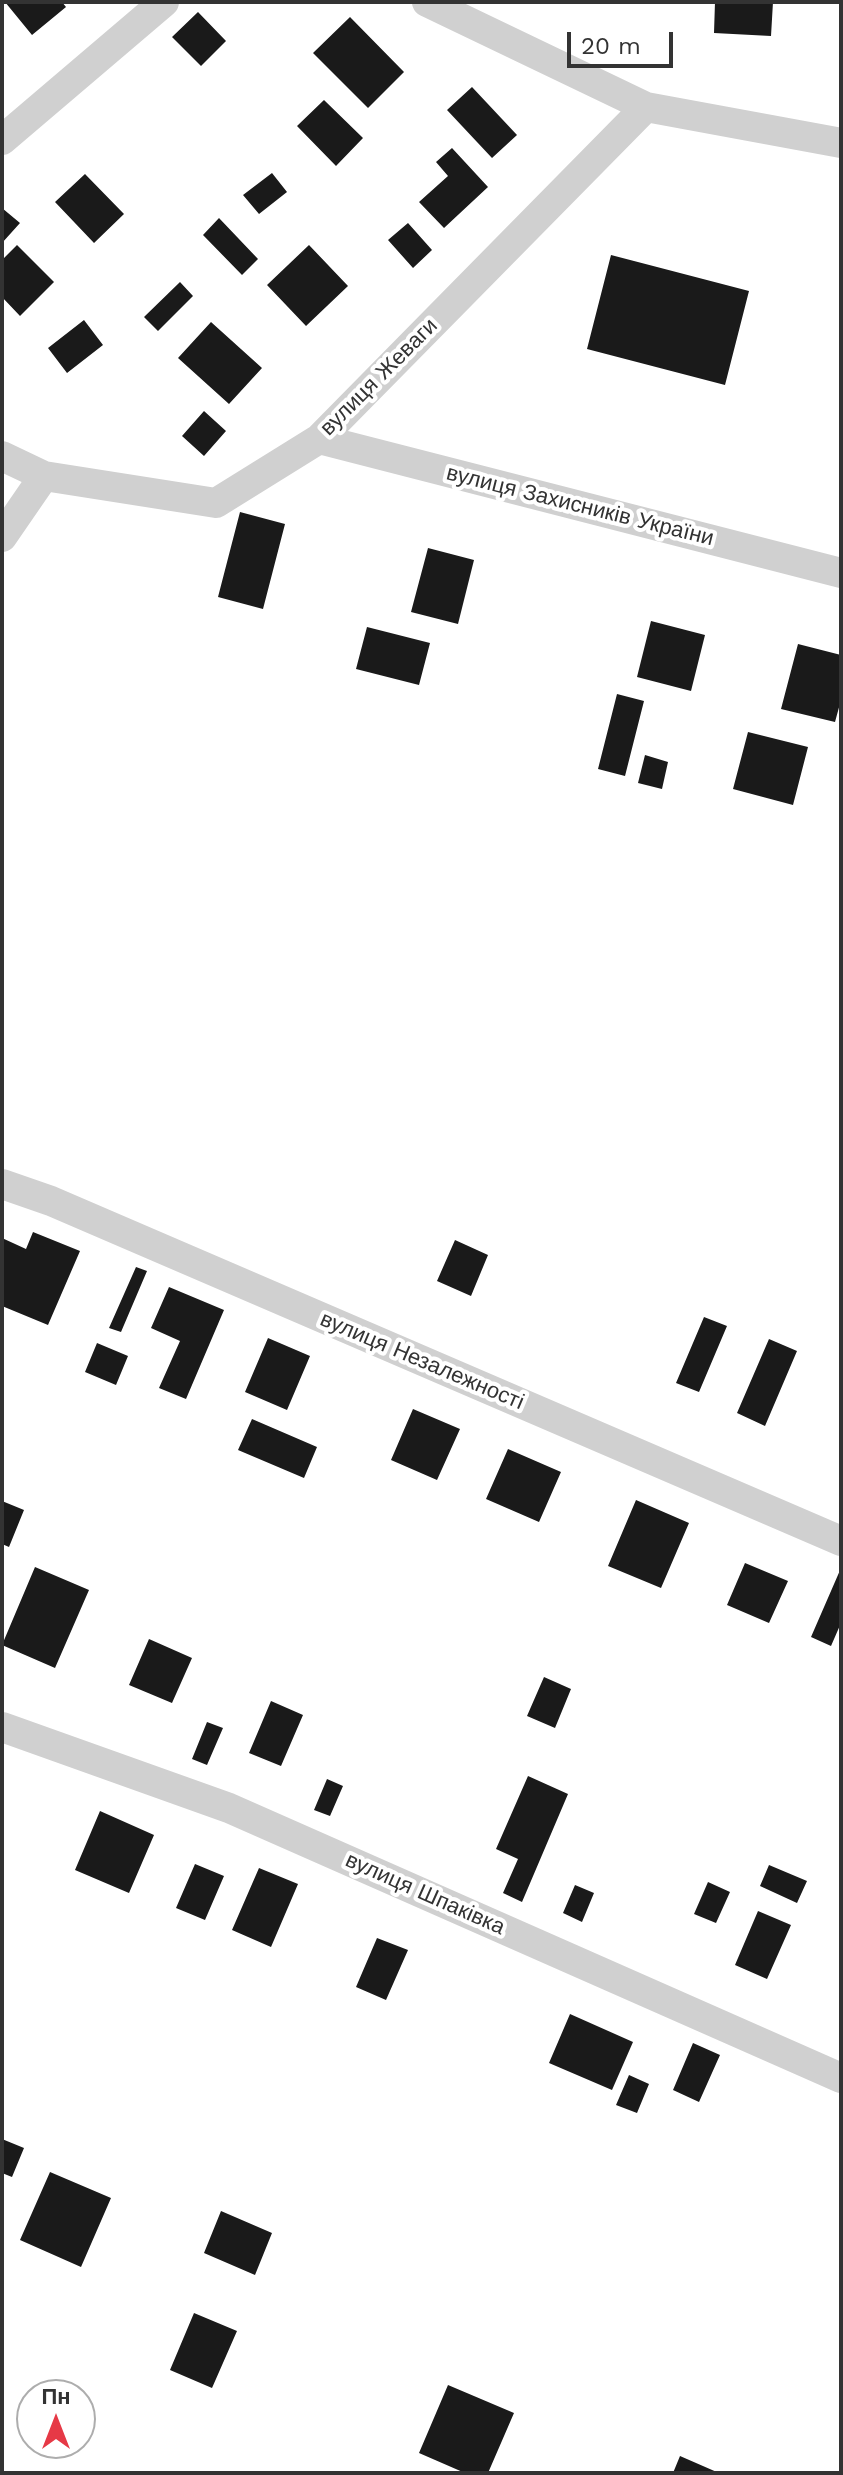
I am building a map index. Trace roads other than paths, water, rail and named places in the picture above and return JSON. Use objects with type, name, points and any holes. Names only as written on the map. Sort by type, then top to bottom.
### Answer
[{"type":"street","points":[[2,140],[164,2]]},
{"type":"street","points":[[427,2],[646,107],[841,143]]},
{"type":"street","name":"вулиця Жеваги","points":[[2,456],[44,476],[216,503],[319,439],[646,107]]},
{"type":"street","name":"вулиця Захисників України","points":[[319,439],[841,573]]},
{"type":"street","points":[[2,537],[44,476]]},
{"type":"street","name":"вулиця Незалежності","points":[[2,1184],[51,1201],[841,1541]]},
{"type":"street","name":"вулиця Шпаківка","points":[[2,1727],[229,1808],[841,2078]]}]
